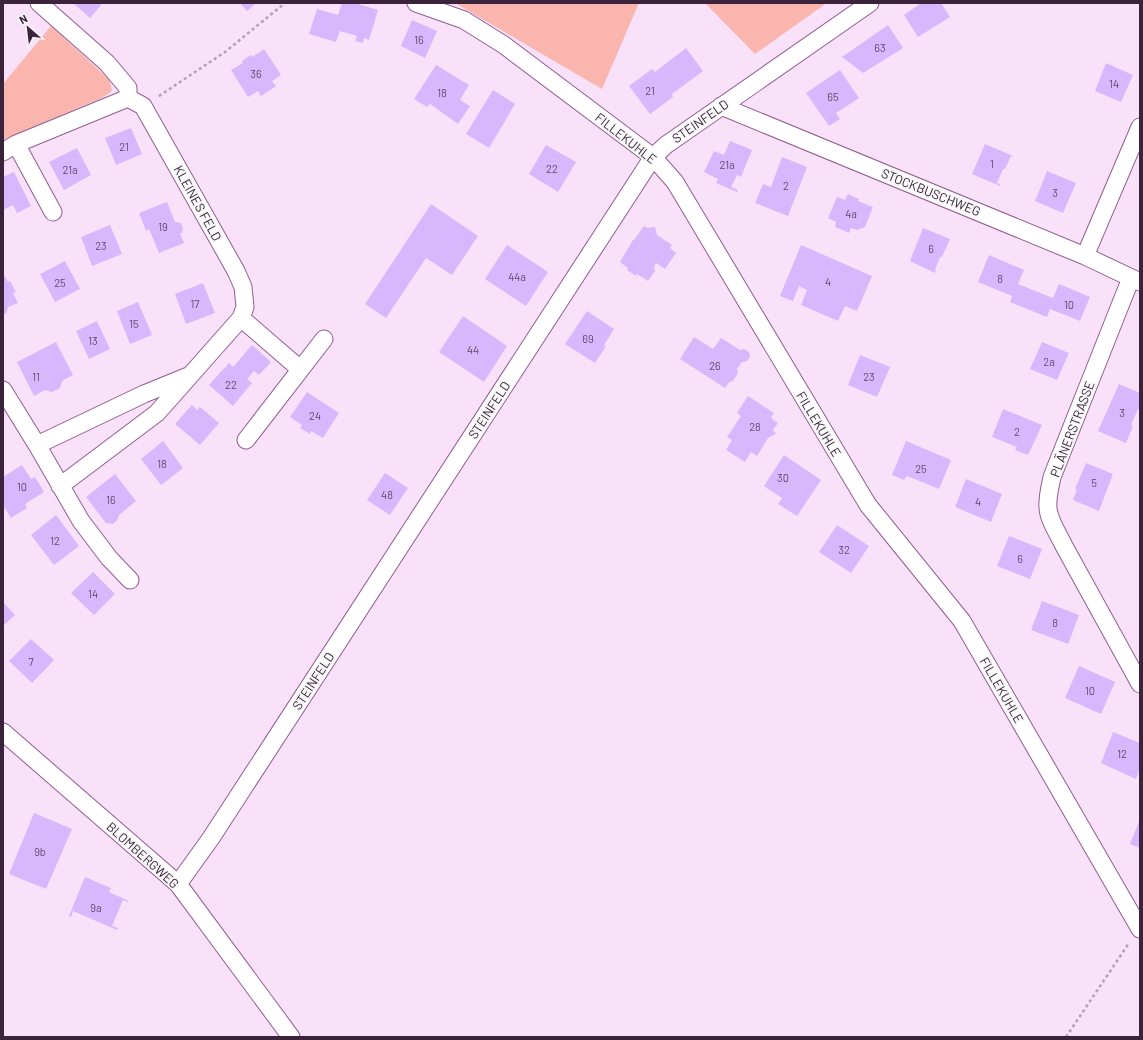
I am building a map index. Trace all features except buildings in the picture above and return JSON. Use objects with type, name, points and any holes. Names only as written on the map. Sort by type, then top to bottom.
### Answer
[{"type":"street","name":"FILLEKUHLE","points":[[416,3],[464,20],[504,45],[653,157],[675,182],[868,505],[962,621],[1140,929]]},
{"type":"street","name":"STEINFELD","points":[[178,884],[211,838],[653,157],[666,145],[870,3]]},
{"type":"street","points":[[40,4],[107,63],[128,88],[128,98]]},
{"type":"street","points":[[128,98],[143,106]]},
{"type":"street","points":[[53,212],[9,148],[128,98]]},
{"type":"street","name":"KLEINES FELD","points":[[60,486],[157,413],[240,318],[245,307],[243,287],[224,250],[143,106]]},
{"type":"street","name":"STOCKBUSCHWEG","points":[[721,106],[1085,256],[1136,280]]},
{"type":"street","points":[[1085,256],[1140,127]]},
{"type":"street","name":"PLÄNERSTRASSE","points":[[1136,280],[1052,477],[1049,491],[1048,509],[1053,524],[1064,546],[1140,684]]},
{"type":"street","points":[[240,318],[300,369]]},
{"type":"street","points":[[246,440],[324,340]]},
{"type":"street","name":"KLEINES FELD","points":[[37,444],[144,394],[192,374]]},
{"type":"street","points":[[3,390],[37,444],[81,521],[109,558],[130,580]]},
{"type":"street","name":"BLOMBERGWEG","points":[[3,732],[178,884],[291,1037]]},
{"type":"path","points":[[143,106],[225,52],[285,3]]},
{"type":"path","points":[[1066,1037],[1111,969],[1140,929]]},
{"type":"shaded area","points":[[455,3],[639,3],[602,89]]},
{"type":"shaded area","points":[[705,3],[822,3],[824,5],[755,54]]},
{"type":"shaded area","points":[[51,26],[110,80],[112,91],[102,98],[3,140],[3,84]]}]
